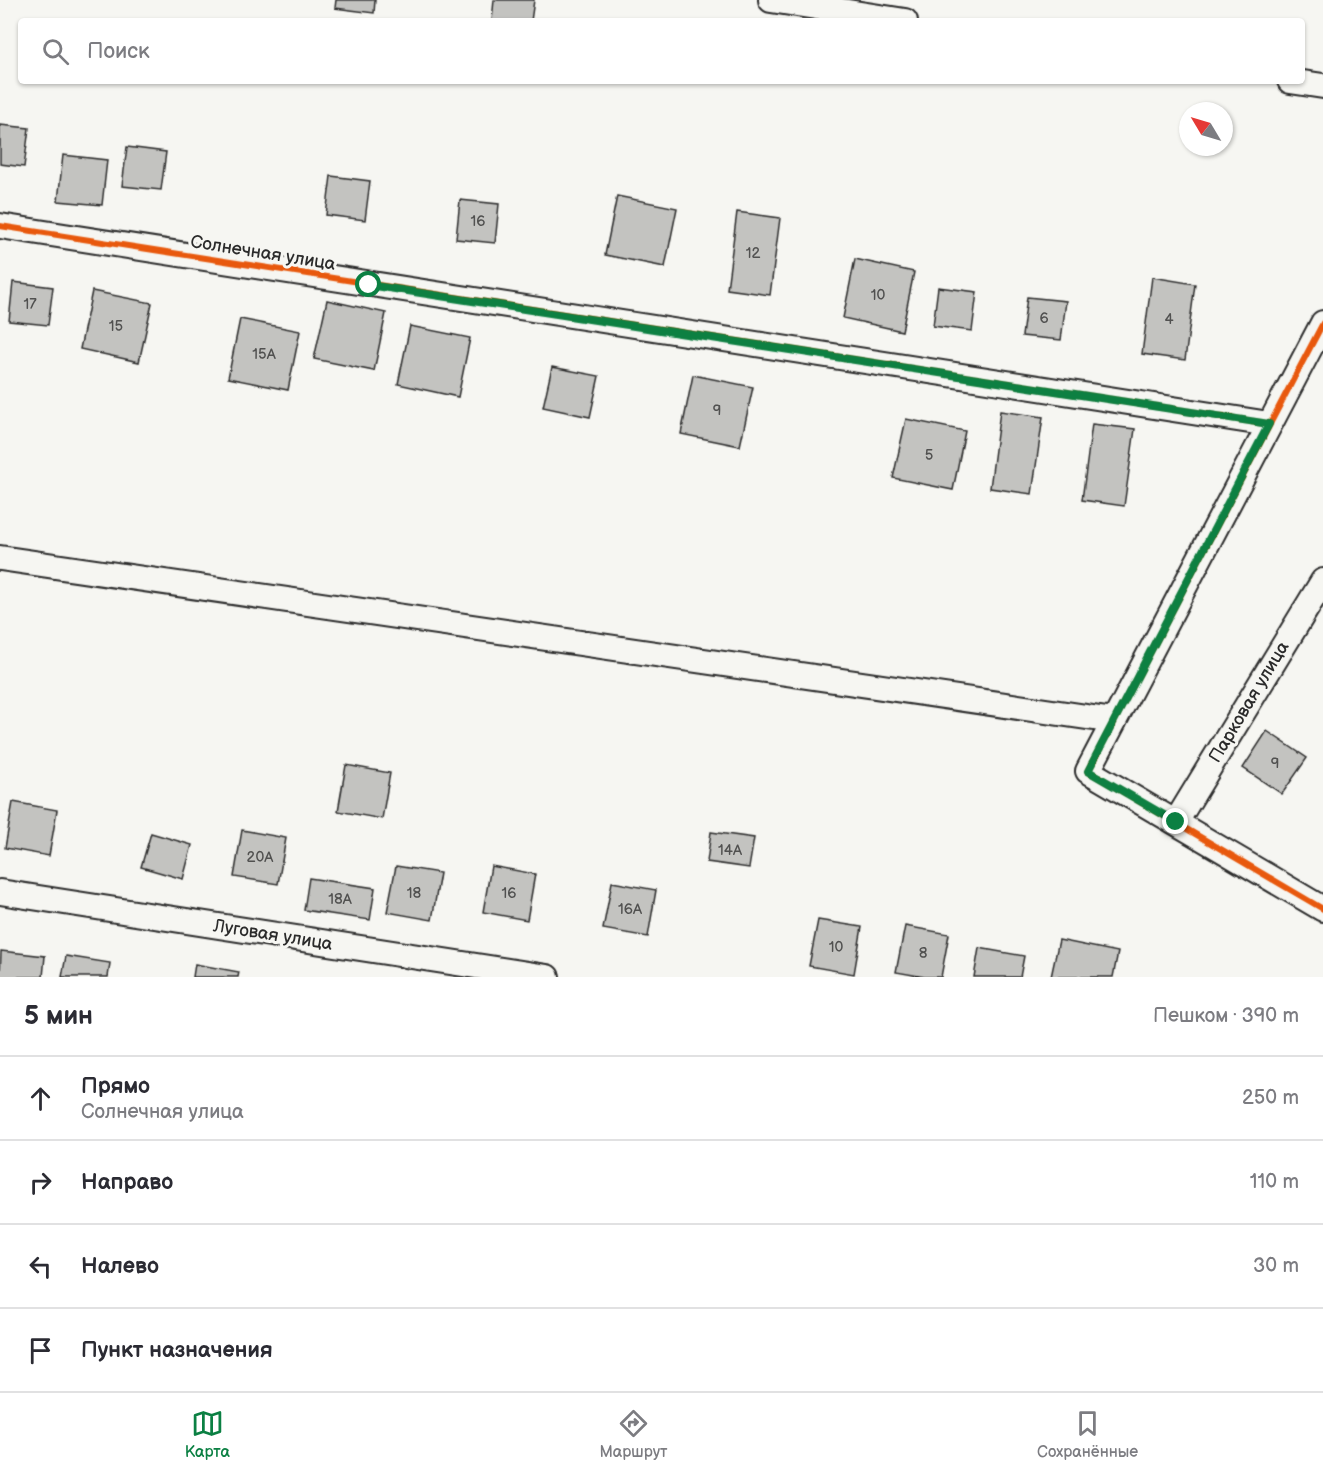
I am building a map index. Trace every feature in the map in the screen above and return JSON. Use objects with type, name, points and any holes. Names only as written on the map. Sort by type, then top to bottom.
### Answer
[{"type":"street","points":[[771,0],[886,18]]},
{"type":"street","points":[[1305,83],[1323,86]]},
{"type":"street","name":"Солнечная улица","points":[[0,226],[1269,424]]},
{"type":"street","points":[[1323,324],[1088,771],[1323,909]]},
{"type":"street","points":[[0,558],[1114,721]]},
{"type":"street","name":"Парковая улица","points":[[1176,822],[1323,581]]},
{"type":"street","name":"Луговая улица","points":[[0,892],[547,977]]},
{"type":"building","points":[[336,0],[375,0],[374,13],[335,8]]},
{"type":"building","points":[[494,0],[534,0],[531,18],[492,18]]},
{"type":"building","points":[[0,125],[29,128],[24,167],[0,164]]},
{"type":"building","points":[[127,147],[166,152],[161,190],[122,186]]},
{"type":"building","points":[[63,155],[107,160],[102,205],[58,201]]},
{"type":"building","points":[[331,176],[370,181],[365,220],[326,215]]},
{"type":"building","points":[[617,196],[677,208],[665,267],[605,255]]},
{"type":"building","points":[[460,200],[499,204],[495,243],[456,239]]},
{"type":"building","points":[[737,212],[780,218],[770,295],[727,289]]},
{"type":"building","points":[[855,259],[914,272],[902,331],[843,318]]},
{"type":"building","points":[[1152,277],[1195,284],[1185,360],[1142,354]]},
{"type":"building","points":[[13,282],[53,287],[48,325],[9,321]]},
{"type":"building","points":[[938,287],[977,292],[972,331],[933,326]]},
{"type":"building","points":[[92,291],[152,303],[139,362],[80,349]]},
{"type":"building","points":[[1027,297],[1066,301],[1061,340],[1022,336]]},
{"type":"building","points":[[327,300],[386,313],[374,371],[314,359]]},
{"type":"building","points":[[240,319],[300,331],[288,390],[228,378]]},
{"type":"building","points":[[410,326],[470,338],[458,397],[398,384]]},
{"type":"building","points":[[552,367],[599,376],[590,417],[543,407]]},
{"type":"building","points":[[693,375],[753,387],[740,446],[681,434]]},
{"type":"building","points":[[1000,411],[1043,417],[1032,494],[990,488]]},
{"type":"building","points":[[906,419],[965,431],[953,490],[893,478]]},
{"type":"building","points":[[1092,424],[1135,429],[1124,506],[1082,500]]},
{"type":"building","points":[[1267,731],[1307,758],[1282,794],[1243,768]]},
{"type":"building","points":[[346,765],[390,773],[382,819],[338,811]]},
{"type":"building","points":[[13,802],[57,810],[49,856],[5,848]]},
{"type":"building","points":[[242,830],[286,838],[278,884],[234,877]]},
{"type":"building","points":[[711,832],[754,838],[749,868],[707,862]]},
{"type":"building","points":[[151,833],[192,845],[183,879],[141,867]]},
{"type":"building","points":[[396,866],[440,873],[432,920],[387,912]]},
{"type":"building","points":[[491,866],[535,874],[527,920],[483,912]]},
{"type":"building","points":[[309,878],[375,888],[370,920],[304,910]]},
{"type":"building","points":[[612,882],[656,890],[648,937],[603,929]]},
{"type":"building","points":[[818,920],[862,927],[854,974],[809,966]]},
{"type":"building","points":[[905,926],[949,934],[941,977],[896,972]]},
{"type":"building","points":[[1059,940],[1118,952],[1113,977],[1051,977]]},
{"type":"building","points":[[979,948],[1024,956],[1020,977],[974,977]]},
{"type":"building","points":[[1,951],[45,956],[43,977],[0,977]]},
{"type":"building","points":[[66,956],[110,963],[108,977],[62,977]]},
{"type":"building","points":[[195,964],[239,972],[238,977],[193,977]]},
{"type":"cycle path","points":[[0,226],[1269,424]]},
{"type":"cycle path","points":[[1323,323],[1088,771],[1323,909]]},
{"type":"route","points":[[369,285],[1269,424],[1088,771],[1176,822]]}]
